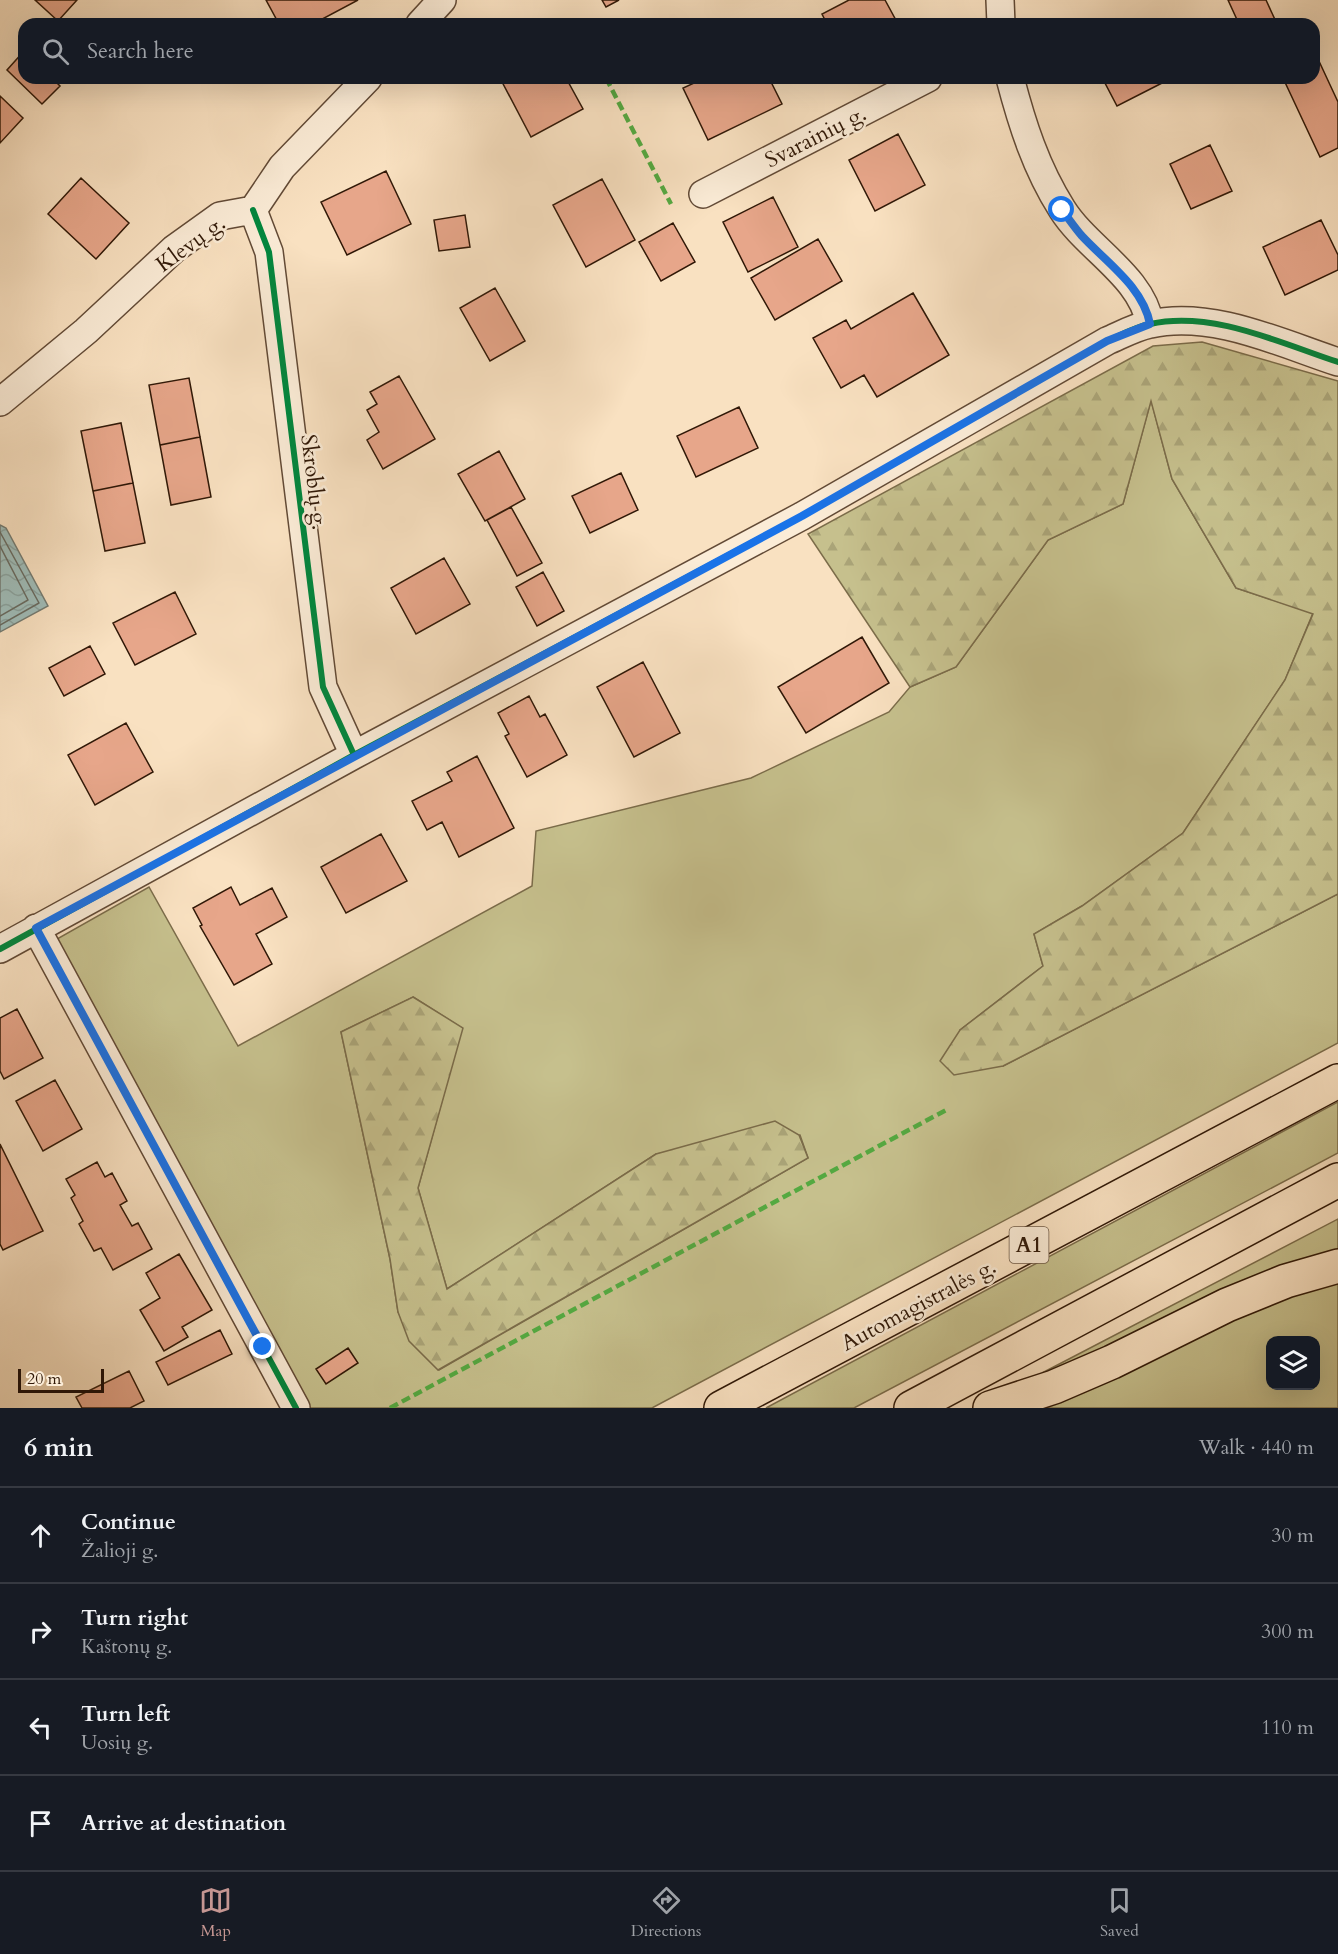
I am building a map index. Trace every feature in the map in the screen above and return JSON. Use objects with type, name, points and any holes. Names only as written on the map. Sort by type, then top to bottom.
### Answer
[{"type":"highway","name":"Automagistralės g.","points":[[721,1408],[1338,1081]]},
{"type":"highway","points":[[911,1408],[1338,1180]]},
{"type":"highway","points":[[990,1408],[1054,1387],[1103,1366],[1227,1305],[1286,1281],[1338,1266]]},
{"type":"street","points":[[426,18],[442,0]]},
{"type":"street","points":[[1000,0],[1001,18]]},
{"type":"street","name":"Klevų g.","points":[[0,402],[86,331],[174,249],[220,216],[253,210],[282,167],[362,84]]},
{"type":"street","name":"Svarainių g.","points":[[703,194],[916,84]]},
{"type":"street","points":[[1012,84],[1026,138],[1062,210],[1081,235],[1139,296],[1148,311],[1150,324]]},
{"type":"street","name":"Skroblų g.","points":[[253,210],[269,252],[323,687],[354,755]]},
{"type":"street","points":[[0,949],[354,755],[802,516],[1107,341],[1150,324],[1201,321],[1222,325],[1338,362]]},
{"type":"street","points":[[36,928],[296,1408]]},
{"type":"green space","points":[[1202,342],[1338,381],[1338,894],[1003,1066],[954,1075],[940,1061],[960,1030],[1043,966],[1034,934],[1082,906],[1183,833],[1285,680],[1313,614],[1236,588],[1172,479],[1151,401],[1123,504],[1048,540],[956,667],[910,687],[808,534],[1153,346]]},
{"type":"green space","points":[[1151,400],[1172,479],[1236,588],[1313,613],[1285,680],[1183,833],[1082,906],[1034,934],[1043,966],[960,1030],[1003,1066],[1338,894],[1338,1043],[652,1408],[308,1408],[57,939],[149,887],[238,1046],[532,886],[536,831],[751,778],[889,712],[910,687],[956,667],[1048,540],[1123,504]],"holes":[[[413,997],[462,1028],[418,1188],[447,1289],[656,1154],[800,1135],[808,1158],[439,1370],[398,1312],[390,1259],[341,1032]]]},
{"type":"green space","points":[[413,997],[463,1028],[418,1188],[447,1289],[656,1154],[775,1121],[799,1135],[808,1158],[438,1370],[409,1341],[398,1312],[390,1259],[341,1032]]},
{"type":"green space","points":[[1338,1102],[1338,1153],[854,1408],[766,1408]]},
{"type":"green space","points":[[1338,1219],[1338,1252],[1084,1361],[1042,1373]]},
{"type":"green space","points":[[1338,1277],[1338,1408],[1039,1408],[1253,1307]]},
{"type":"water","points":[[0,525],[6,528],[48,606],[0,632]]},
{"type":"building","points":[[35,0],[77,0],[61,18],[55,18]]},
{"type":"building","points":[[266,0],[358,0],[324,18],[276,18]]},
{"type":"building","points":[[602,0],[619,0],[606,7]]},
{"type":"building","points":[[849,0],[885,0],[895,18],[824,18],[822,14]]},
{"type":"building","points":[[1228,0],[1266,0],[1274,18],[1236,18]]},
{"type":"building","points":[[18,58],[18,81],[7,70]]},
{"type":"building","points":[[1320,63],[1338,102],[1338,148],[1320,157],[1286,84],[1320,84]]},
{"type":"building","points":[[21,84],[58,84],[60,86],[42,104]]},
{"type":"building","points":[[503,84],[569,84],[583,109],[531,137]]},
{"type":"building","points":[[692,84],[772,84],[782,104],[708,140],[683,88]]},
{"type":"building","points":[[1106,84],[1160,84],[1117,106]]},
{"type":"building","points":[[0,96],[23,118],[0,143]]},
{"type":"building","points":[[898,134],[925,185],[875,211],[849,160]]},
{"type":"building","points":[[1210,145],[1232,191],[1191,209],[1170,164]]},
{"type":"building","points":[[386,171],[411,224],[347,255],[321,202]]},
{"type":"building","points":[[81,178],[129,223],[96,259],[48,214]]},
{"type":"building","points":[[602,179],[635,240],[586,267],[553,205]]},
{"type":"building","points":[[773,197],[798,247],[748,272],[723,222]]},
{"type":"building","points":[[465,215],[470,247],[439,251],[434,220]]},
{"type":"building","points":[[1321,220],[1338,255],[1338,270],[1285,295],[1263,247]]},
{"type":"building","points":[[673,223],[695,262],[661,281],[639,242]]},
{"type":"building","points":[[818,239],[842,281],[775,320],[751,278]]},
{"type":"building","points":[[495,288],[525,341],[490,361],[460,308]]},
{"type":"building","points":[[913,293],[949,355],[877,397],[864,375],[841,388],[813,338],[846,320],[851,329]]},
{"type":"building","points":[[399,376],[435,439],[383,469],[367,440],[379,432],[367,410],[377,404],[370,392]]},
{"type":"building","points":[[189,378],[200,437],[160,445],[149,385]]},
{"type":"building","points":[[739,407],[758,448],[696,477],[677,436]]},
{"type":"building","points":[[121,423],[133,483],[93,491],[81,431]]},
{"type":"building","points":[[200,437],[211,497],[171,505],[160,445]]},
{"type":"building","points":[[499,451],[525,499],[485,521],[458,474]]},
{"type":"building","points":[[621,473],[638,510],[590,533],[572,496]]},
{"type":"building","points":[[133,483],[145,543],[105,551],[93,491]]},
{"type":"building","points":[[511,507],[542,563],[517,576],[487,520]]},
{"type":"building","points":[[444,558],[470,604],[416,634],[391,588]]},
{"type":"building","points":[[543,572],[564,611],[537,626],[516,587]]},
{"type":"building","points":[[175,592],[196,634],[135,665],[113,623]]},
{"type":"building","points":[[862,637],[889,683],[806,733],[778,687]]},
{"type":"building","points":[[90,646],[105,674],[64,696],[49,668]]},
{"type":"building","points":[[643,662],[680,733],[634,757],[597,687]]},
{"type":"building","points":[[529,696],[540,717],[545,714],[567,755],[527,777],[505,736],[509,734],[498,713]]},
{"type":"building","points":[[126,723],[153,772],[95,805],[68,755]]},
{"type":"building","points":[[477,756],[514,828],[459,857],[442,822],[427,830],[412,801],[452,781],[447,772]]},
{"type":"building","points":[[381,834],[407,881],[346,913],[321,867]]},
{"type":"building","points":[[231,887],[240,905],[272,888],[287,917],[256,934],[272,964],[234,985],[200,926],[202,925],[193,908]]},
{"type":"building","points":[[17,1009],[43,1058],[4,1079],[0,1071],[0,1018]]},
{"type":"building","points":[[55,1080],[82,1129],[43,1151],[16,1101]]},
{"type":"building","points":[[0,1144],[43,1231],[3,1250],[0,1244]]},
{"type":"building","points":[[97,1162],[105,1177],[112,1173],[127,1201],[120,1205],[132,1226],[138,1223],[152,1249],[113,1270],[101,1248],[94,1251],[79,1224],[83,1221],[71,1198],[75,1195],[66,1179]]},
{"type":"building","points":[[179,1254],[212,1310],[182,1327],[188,1337],[164,1351],[140,1310],[160,1298],[146,1273]]},
{"type":"building","points":[[220,1330],[232,1354],[168,1385],[156,1362]]},
{"type":"building","points":[[348,1348],[358,1363],[326,1384],[316,1369]]},
{"type":"building","points":[[129,1371],[144,1401],[130,1408],[82,1408],[76,1397]]},
{"type":"marked path","points":[[609,84],[671,204]]},
{"type":"marked path","points":[[390,1408],[948,1109]]},
{"type":"cycle path","points":[[253,210],[269,252],[323,687],[354,755]]},
{"type":"cycle path","points":[[0,949],[354,755],[802,516],[1128,331],[1150,324],[1197,321],[1246,331],[1338,362]]},
{"type":"cycle path","points":[[36,928],[296,1408]]},
{"type":"route","points":[[263,1347],[36,928],[802,516],[1107,341],[1150,324],[1148,311],[1139,296],[1081,235],[1062,210]]}]
